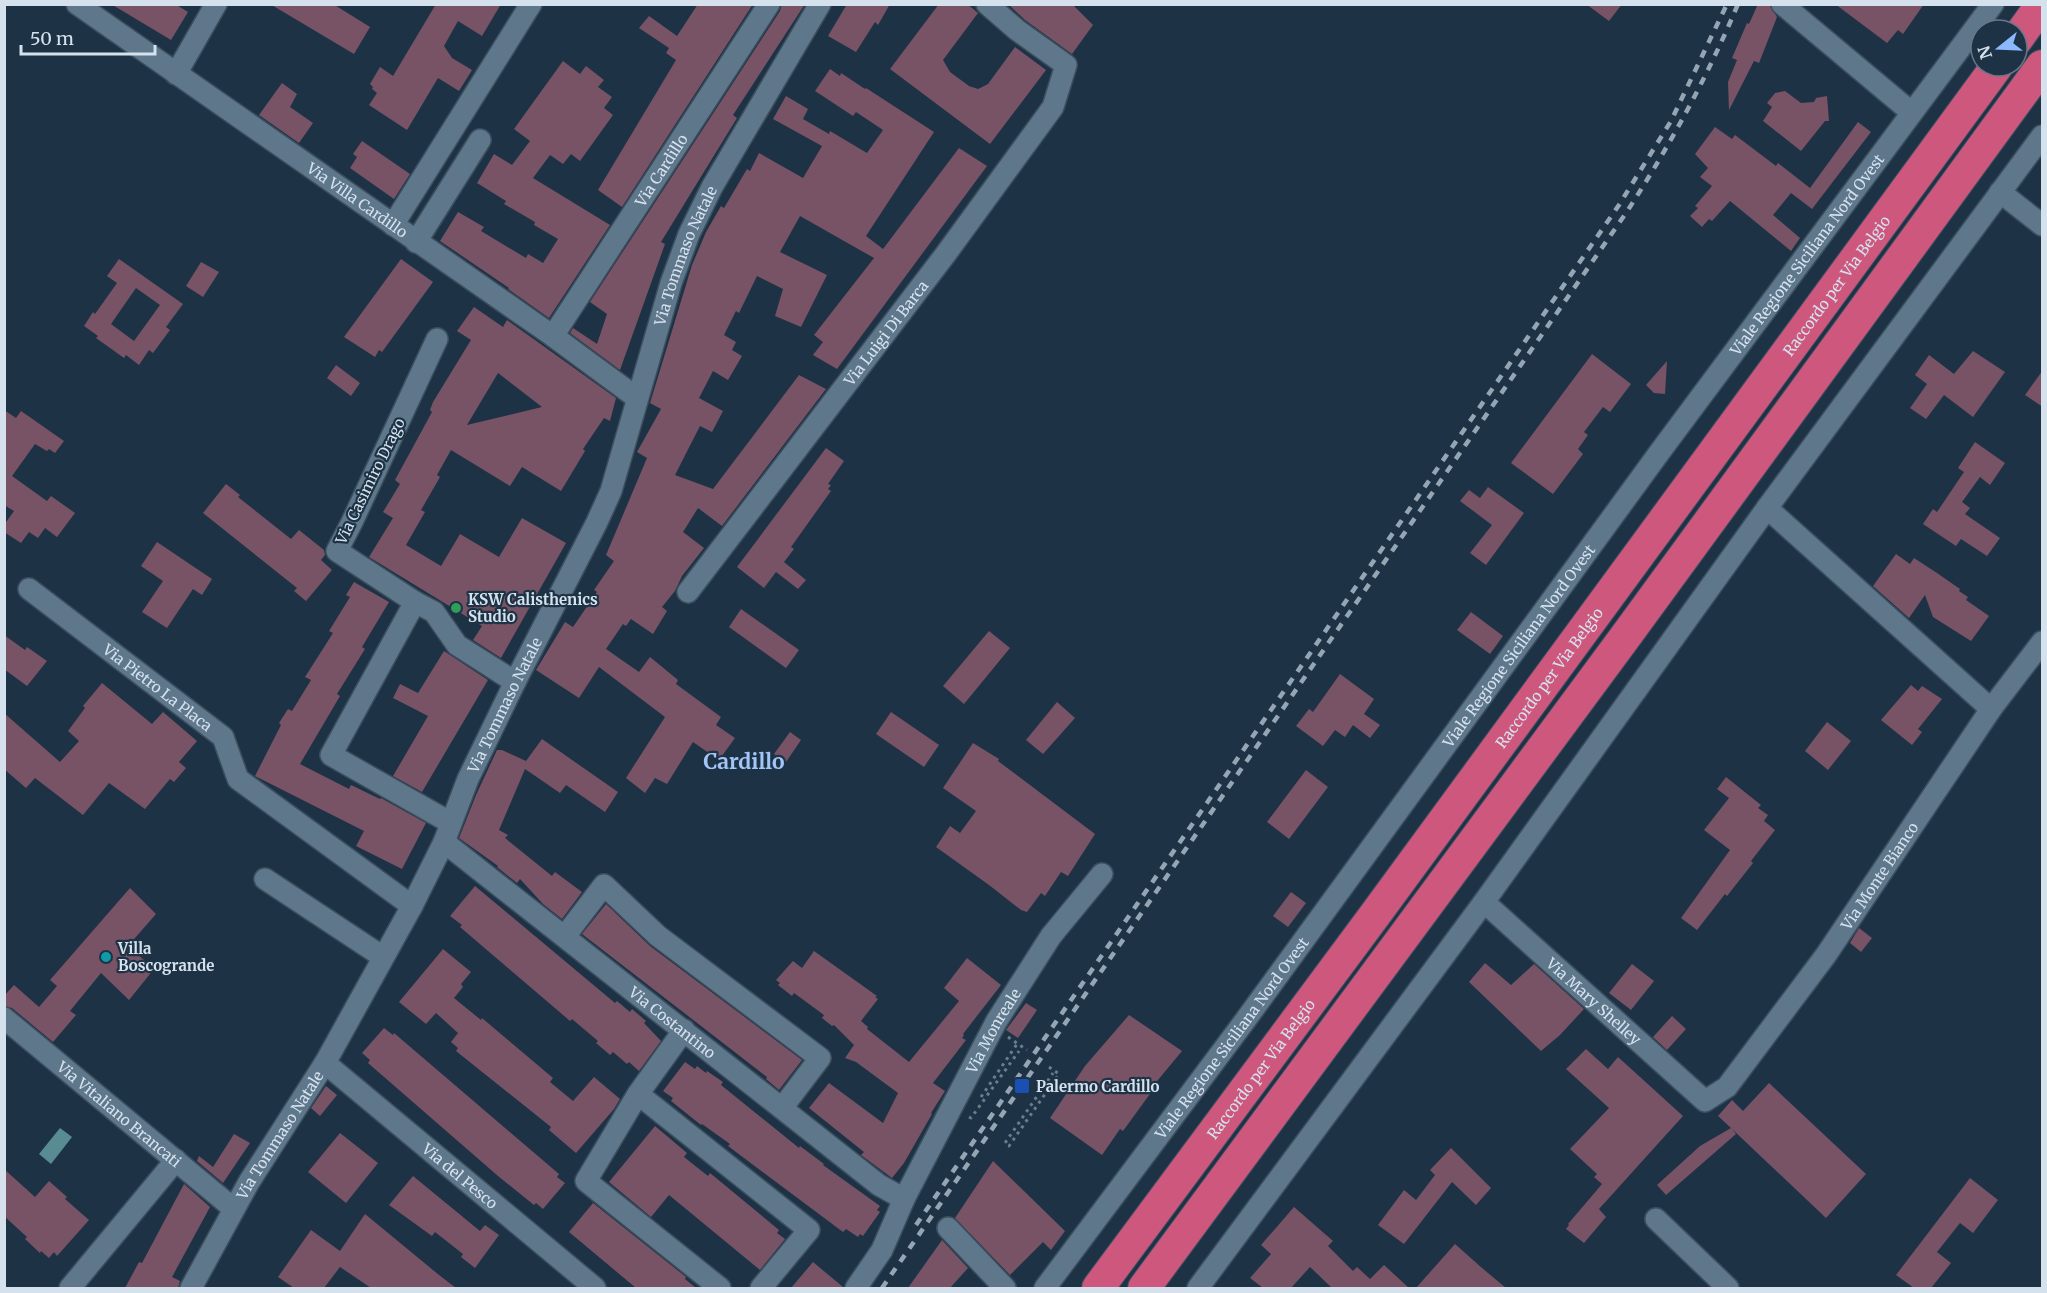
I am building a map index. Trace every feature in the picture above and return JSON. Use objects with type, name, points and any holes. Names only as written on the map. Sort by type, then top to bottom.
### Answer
[{"type":"highway","points":[[2019,18],[2028,4]]},
{"type":"highway","points":[[2029,22],[2042,4]]},
{"type":"highway","points":[[1144,1288],[2043,66]]},
{"type":"highway","points":[[1930,158],[1980,78]]},
{"type":"highway","name":"Raccordo per Via Belgio","points":[[1098,1288],[1377,912],[1988,78]]},
{"type":"highway","points":[[1955,186],[2043,93]]},
{"type":"street","name":"Via Villa Cardillo","points":[[77,4],[553,336],[637,398]]},
{"type":"street","points":[[176,74],[216,4]]},
{"type":"street","points":[[393,225],[531,4]]},
{"type":"street","name":"Via Cardillo","points":[[553,336],[769,4]]},
{"type":"street","name":"Via Tommaso Natale","points":[[191,1288],[249,1182],[324,1063],[411,906],[448,832],[468,779],[611,491],[671,284],[689,234],[712,188],[820,4]]},
{"type":"street","name":"Via Luigi Di Barca","points":[[688,592],[938,264],[1053,107],[1066,65],[1017,30],[987,4]]},
{"type":"street","points":[[1782,4],[1911,112]]},
{"type":"street","name":"Viale Regione Siciliana Nord Ovest","points":[[1045,1288],[1251,1012],[1659,453],[1992,4]]},
{"type":"street","points":[[1198,1288],[1484,903],[1767,508],[2043,136]]},
{"type":"street","points":[[416,242],[480,140]]},
{"type":"street","points":[[2000,192],[2043,225]]},
{"type":"street","name":"Via Casimiro Drago","points":[[437,339],[337,552],[434,612],[457,645],[515,682]]},
{"type":"street","points":[[1767,508],[1991,709]]},
{"type":"street","name":"Via Pietro La Placa","points":[[29,589],[223,736],[238,779],[411,906]]},
{"type":"street","points":[[415,602],[332,755],[448,832]]},
{"type":"street","name":"Via Monte Bianco","points":[[1705,1101],[1727,1087],[1826,955],[1991,709],[2043,642]]},
{"type":"street","name":"Via Costantino","points":[[448,832],[565,936],[879,1185],[904,1199]]},
{"type":"street","name":"Via Monreale","points":[[856,1288],[882,1250],[904,1199],[996,1022],[1051,936],[1102,874]]},
{"type":"street","points":[[265,879],[383,957]]},
{"type":"street","points":[[565,936],[604,885],[658,936],[820,1059],[782,1108]]},
{"type":"street","name":"Via Mary Shelley","points":[[1484,903],[1705,1101]]},
{"type":"street","name":"Via Vitaliano Brancati","points":[[4,1018],[234,1209]]},
{"type":"street","points":[[684,1030],[638,1094],[586,1181],[720,1288]]},
{"type":"street","name":"Via del Pesco","points":[[324,1063],[595,1288]]},
{"type":"street","points":[[638,1094],[808,1230],[761,1288]]},
{"type":"street","points":[[70,1288],[176,1160]]},
{"type":"street","points":[[1656,1219],[1728,1288]]},
{"type":"street","points":[[948,1228],[1005,1288]]},
{"type":"path","points":[[1017,1044],[968,1116],[971,1118],[1019,1051]]},
{"type":"path","points":[[1048,1067],[1059,1074],[1009,1146],[1005,1143],[1053,1073]]},
{"type":"shaded area","points":[[60,1128],[72,1137],[51,1164],[39,1154]]},
{"type":"building","points":[[111,4],[175,4],[188,12],[171,40]]},
{"type":"building","points":[[270,4],[333,4],[370,27],[354,54]]},
{"type":"building","points":[[436,4],[501,4],[482,36],[458,21],[444,46],[452,58],[472,70],[459,91],[438,78],[407,130],[369,105],[377,93],[370,84],[380,67],[393,76]]},
{"type":"building","points":[[698,4],[753,4],[622,207],[598,190],[676,60],[666,53],[669,48],[639,28],[649,16],[677,36]]},
{"type":"building","points":[[782,4],[805,4],[733,115],[737,118],[661,242],[665,244],[620,370],[570,333],[573,328],[597,344],[607,314],[590,302],[780,11]]},
{"type":"building","points":[[847,4],[890,4],[878,25],[875,22],[856,52],[828,36]]},
{"type":"building","points":[[939,4],[967,4],[978,13],[943,60],[950,72],[969,86],[978,89],[988,84],[1015,47],[1046,70],[990,144],[890,69]]},
{"type":"building","points":[[1008,4],[1072,4],[1093,25],[1072,54],[1025,20]]},
{"type":"building","points":[[1586,4],[1622,4],[1609,21]]},
{"type":"building","points":[[1758,4],[1770,6],[1777,17],[1759,63],[1754,61],[1729,110],[1728,82],[1737,60],[1732,58]]},
{"type":"building","points":[[1835,4],[1924,4],[1903,34],[1898,30],[1887,43]]},
{"type":"building","points":[[563,61],[580,74],[586,66],[604,80],[598,87],[612,97],[604,108],[613,115],[580,161],[571,154],[563,164],[550,155],[533,178],[610,225],[549,318],[440,241],[458,212],[484,227],[481,231],[526,258],[528,254],[543,263],[558,239],[534,225],[535,222],[504,204],[506,201],[477,183],[494,154],[512,165],[530,141],[514,129]]},
{"type":"building","points":[[830,69],[866,88],[934,132],[866,236],[883,249],[959,148],[987,166],[837,369],[813,355],[823,342],[814,335],[874,258],[800,216],[780,252],[827,275],[801,327],[775,316],[783,289],[757,276],[739,313],[736,311],[724,335],[736,342],[732,350],[742,356],[728,380],[713,371],[699,398],[723,411],[712,432],[700,426],[675,475],[713,489],[799,375],[826,389],[722,526],[698,508],[683,532],[704,548],[662,607],[667,611],[653,634],[631,619],[626,626],[623,624],[606,649],[639,672],[650,657],[678,680],[676,684],[721,717],[716,725],[735,738],[719,760],[693,742],[667,784],[655,778],[645,793],[626,778],[665,717],[599,667],[579,698],[536,670],[565,622],[573,627],[597,592],[594,590],[614,561],[606,555],[647,458],[637,452],[661,409],[650,403],[692,265],[706,232],[721,206],[724,208],[747,169],[750,171],[759,153],[803,178],[822,146],[773,119],[786,96],[808,109],[803,119],[829,134],[830,131],[867,153],[883,130],[856,112],[853,116],[815,91]]},
{"type":"building","points":[[282,83],[297,94],[290,107],[313,123],[299,143],[259,115]]},
{"type":"building","points":[[1785,91],[1801,103],[1814,102],[1816,98],[1827,96],[1829,121],[1825,121],[1801,151],[1763,121],[1772,107],[1767,103],[1775,93]]},
{"type":"building","points":[[1858,122],[1871,132],[1812,209],[1791,193],[1773,215],[1800,238],[1791,251],[1730,201],[1712,221],[1709,219],[1702,227],[1690,216],[1698,208],[1695,206],[1712,186],[1700,177],[1708,168],[1695,154],[1715,127],[1732,139],[1735,135],[1776,166],[1778,163],[1810,188]]},
{"type":"building","points":[[362,141],[410,174],[394,199],[350,168],[357,157],[353,154]]},
{"type":"building","points":[[119,259],[183,304],[166,327],[170,330],[153,353],[149,350],[139,365],[126,355],[124,358],[96,338],[98,336],[84,326],[117,283],[107,276]],"holes":[[[136,288],[160,305],[134,341],[111,324]]]},
{"type":"building","points":[[401,259],[433,282],[382,352],[379,350],[375,357],[344,337]]},
{"type":"building","points":[[201,262],[219,272],[203,297],[186,286]]},
{"type":"building","points":[[474,307],[503,327],[507,320],[616,398],[610,421],[604,418],[583,449],[585,451],[561,491],[522,467],[510,486],[451,450],[437,475],[440,477],[421,510],[425,512],[406,545],[441,566],[460,534],[499,557],[522,518],[566,543],[501,658],[473,640],[482,626],[369,557],[393,518],[383,512],[400,484],[395,480],[432,412],[430,410],[433,402],[471,340],[457,331]],"holes":[[[498,373],[542,407],[467,425]]]},
{"type":"building","points":[[1973,351],[2005,372],[1973,417],[1944,395],[1926,419],[1910,408],[1927,384],[1915,375],[1929,355],[1954,374]]},
{"type":"building","points":[[1592,354],[1631,384],[1610,412],[1603,407],[1584,432],[1588,435],[1578,449],[1583,454],[1553,494],[1511,463]]},
{"type":"building","points":[[1667,361],[1665,394],[1654,393],[1646,385]]},
{"type":"building","points":[[336,365],[360,383],[351,396],[327,378]]},
{"type":"building","points":[[2043,370],[2043,407],[2025,395]]},
{"type":"building","points":[[4,410],[16,418],[21,411],[64,441],[55,453],[35,444],[12,476],[47,501],[51,496],[75,513],[57,537],[45,528],[38,538],[29,532],[21,543],[4,532],[4,525],[14,511],[4,505]]},
{"type":"building","points":[[1975,442],[2005,463],[1990,485],[1980,477],[1962,502],[1970,508],[1965,514],[2000,538],[1987,556],[1961,539],[1956,546],[1923,524],[1933,509],[1937,512],[1964,472],[1958,468]]},
{"type":"building","points":[[826,448],[844,461],[828,484],[831,485],[828,489],[831,491],[791,547],[794,549],[784,562],[806,580],[798,589],[776,572],[764,588],[737,567]]},
{"type":"building","points":[[226,484],[240,495],[238,497],[291,539],[299,530],[324,550],[325,555],[321,560],[332,570],[306,601],[294,591],[297,588],[203,513]]},
{"type":"building","points":[[1488,487],[1524,513],[1486,565],[1470,553],[1492,525],[1460,501],[1469,490],[1480,498]]},
{"type":"building","points":[[157,542],[212,579],[202,595],[193,589],[167,628],[142,612],[163,581],[141,566]]},
{"type":"building","points":[[1896,554],[1910,564],[1914,558],[1937,573],[1960,589],[1959,591],[1968,597],[1966,600],[1989,616],[1971,641],[1933,617],[1925,595],[1909,618],[1873,586]]},
{"type":"building","points":[[354,582],[389,602],[362,647],[365,649],[337,694],[340,696],[300,764],[349,789],[351,785],[381,798],[426,823],[402,869],[356,846],[364,831],[255,776],[281,725],[279,723],[288,709],[292,711],[311,680],[305,677],[333,633],[329,631],[350,597],[346,595]]},
{"type":"building","points":[[741,609],[799,650],[786,668],[729,627]]},
{"type":"building","points":[[1471,612],[1503,636],[1490,654],[1457,630]]},
{"type":"building","points":[[989,631],[1010,648],[964,704],[943,686]]},
{"type":"building","points":[[4,635],[25,650],[27,647],[47,661],[27,686],[4,669]]},
{"type":"building","points":[[444,651],[488,680],[422,792],[393,776],[428,716],[393,698],[400,684],[418,693]]},
{"type":"building","points":[[1340,674],[1374,699],[1364,714],[1380,725],[1370,738],[1353,725],[1345,737],[1335,730],[1323,746],[1296,726],[1309,709],[1313,712]]},
{"type":"building","points":[[102,683],[152,724],[163,712],[197,741],[179,762],[186,768],[174,782],[170,779],[145,809],[109,783],[83,815],[35,778],[26,788],[4,769],[4,713],[60,762],[79,741],[68,731],[85,708],[83,706]]},
{"type":"building","points":[[1911,685],[1918,691],[1922,686],[1942,699],[1918,729],[1922,732],[1912,745],[1881,720]]},
{"type":"building","points":[[1057,702],[1075,718],[1043,754],[1026,740]]},
{"type":"building","points":[[891,712],[939,745],[924,767],[876,734]]},
{"type":"building","points":[[1827,722],[1851,741],[1828,770],[1805,751]]},
{"type":"building","points":[[790,732],[801,740],[786,762],[774,754]]},
{"type":"building","points":[[542,739],[618,792],[605,812],[566,785],[560,793],[525,769],[499,830],[508,835],[505,838],[552,876],[555,872],[582,892],[562,919],[543,904],[520,879],[517,883],[459,838],[497,750],[526,761]]},
{"type":"building","points":[[973,743],[999,759],[998,761],[1095,834],[1068,876],[1061,872],[1045,896],[1041,893],[1027,912],[1021,910],[936,847],[950,826],[960,833],[976,811],[943,788]]},
{"type":"building","points":[[1306,770],[1328,787],[1289,839],[1267,822]]},
{"type":"building","points":[[1726,777],[1761,805],[1758,808],[1768,815],[1764,821],[1775,830],[1751,861],[1753,863],[1697,930],[1681,918],[1730,850],[1704,830],[1729,798],[1717,789]]},
{"type":"building","points":[[475,886],[615,1003],[617,1001],[630,1012],[632,1009],[646,1021],[644,1023],[661,1041],[639,1071],[613,1052],[610,1055],[596,1043],[598,1041],[572,1019],[570,1021],[450,916]]},
{"type":"building","name":"Villa Boscogrande","points":[[130,888],[156,914],[128,946],[154,969],[129,1000],[101,973],[70,1011],[76,1015],[53,1042],[12,1008],[4,1006],[4,996],[14,985],[39,1007],[57,986],[50,980]]},
{"type":"building","points":[[1291,892],[1306,903],[1288,927],[1273,916]]},
{"type":"building","points":[[606,904],[650,946],[802,1060],[779,1090],[766,1079],[767,1077],[582,934]]},
{"type":"building","points":[[1859,928],[1872,938],[1861,952],[1850,943]]},
{"type":"building","points":[[443,949],[471,972],[461,984],[463,987],[454,998],[481,1020],[482,1018],[553,1078],[550,1082],[573,1101],[594,1077],[620,1099],[576,1153],[549,1130],[551,1127],[456,1051],[458,1048],[451,1042],[458,1033],[436,1013],[426,1024],[399,1002]]},
{"type":"building","points":[[814,951],[877,996],[875,997],[878,999],[861,1021],[868,1027],[867,1029],[909,1062],[959,1001],[944,988],[967,958],[1001,985],[963,1034],[962,1038],[966,1040],[933,1083],[945,1091],[904,1163],[892,1178],[861,1155],[864,1152],[809,1108],[829,1083],[883,1123],[898,1093],[856,1062],[845,1058],[854,1045],[834,1025],[832,1026],[822,1018],[824,1015],[794,993],[792,996],[778,985],[780,983],[776,980],[793,961],[802,968]]},
{"type":"building","points":[[1485,963],[1511,985],[1534,964],[1584,1009],[1560,1035],[1541,1051],[1469,982]]},
{"type":"building","points":[[1632,964],[1654,981],[1631,1010],[1609,993]]},
{"type":"building","points":[[1026,1003],[1037,1010],[1018,1038],[1006,1030]]},
{"type":"building","points":[[1129,1015],[1182,1051],[1153,1086],[1155,1087],[1123,1131],[1120,1129],[1102,1155],[1050,1118],[1085,1066]]},
{"type":"building","points":[[1672,1016],[1686,1029],[1667,1050],[1653,1037]]},
{"type":"building","points":[[384,1028],[393,1035],[394,1033],[559,1174],[557,1177],[565,1183],[543,1209],[536,1203],[534,1205],[498,1176],[368,1063],[370,1060],[362,1053]]},
{"type":"building","points":[[1586,1049],[1608,1069],[1618,1057],[1683,1116],[1599,1209],[1606,1217],[1584,1243],[1566,1229],[1602,1184],[1594,1177],[1597,1174],[1570,1149],[1609,1108],[1566,1069]]},
{"type":"building","points":[[685,1062],[695,1069],[697,1066],[706,1073],[707,1071],[723,1082],[721,1085],[799,1148],[800,1146],[880,1206],[877,1210],[880,1212],[863,1236],[860,1234],[858,1237],[846,1229],[843,1232],[671,1101],[673,1098],[663,1091]]},
{"type":"building","points":[[1769,1083],[1866,1174],[1826,1218],[1732,1129],[1736,1134],[1666,1195],[1657,1185],[1700,1146],[1731,1128],[1718,1116],[1732,1100],[1743,1111]]},
{"type":"building","points":[[326,1086],[337,1095],[320,1116],[311,1108]]},
{"type":"building","points":[[655,1126],[687,1153],[684,1157],[708,1176],[710,1173],[779,1230],[777,1233],[785,1239],[760,1270],[669,1195],[651,1217],[609,1182]]},
{"type":"building","points":[[340,1133],[378,1163],[346,1203],[308,1172]]},
{"type":"building","points":[[234,1134],[250,1143],[223,1183],[197,1161],[199,1156],[213,1167]]},
{"type":"building","points":[[1451,1148],[1491,1188],[1476,1205],[1452,1182],[1404,1244],[1378,1225],[1404,1190],[1416,1200],[1435,1175],[1430,1170]]},
{"type":"building","points":[[993,1161],[1065,1231],[1051,1250],[1043,1242],[1010,1275],[955,1218]]},
{"type":"building","points":[[4,1169],[35,1197],[49,1181],[89,1220],[57,1256],[54,1252],[49,1258],[41,1251],[40,1253],[25,1239],[27,1237],[4,1216]]},
{"type":"building","points":[[413,1176],[480,1231],[485,1225],[499,1235],[475,1268],[461,1257],[463,1254],[435,1232],[432,1236],[389,1205]]},
{"type":"building","points":[[1970,1178],[1998,1200],[1973,1233],[1960,1223],[1937,1252],[1951,1263],[1931,1288],[1914,1288],[1896,1275]]},
{"type":"building","points":[[184,1184],[210,1207],[172,1277],[180,1281],[178,1288],[125,1288],[139,1262],[142,1263]]},
{"type":"building","points":[[593,1203],[686,1277],[685,1279],[696,1288],[636,1288],[569,1232]]},
{"type":"building","points":[[1294,1207],[1333,1241],[1328,1246],[1353,1271],[1357,1267],[1370,1279],[1384,1265],[1409,1288],[1332,1288],[1310,1267],[1291,1288],[1263,1288],[1250,1278],[1271,1254],[1261,1245]]},
{"type":"building","points":[[365,1214],[456,1288],[371,1288],[340,1267],[324,1288],[294,1288],[278,1277],[311,1230],[340,1251]]},
{"type":"building","points":[[942,1240],[968,1268],[950,1288],[908,1288]]},
{"type":"building","points":[[1455,1244],[1482,1268],[1506,1288],[1416,1288]]},
{"type":"building","points":[[813,1262],[843,1287],[843,1288],[791,1288]]},
{"type":"railway","points":[[916,1225],[1619,205],[1671,121],[1727,4]]},
{"type":"railway","points":[[882,1288],[1626,213],[1686,112],[1738,4]]},
{"type":"place","name":"KSW Calisthenics Studio","points":[[456,608]]},
{"type":"place","name":"Villa Boscogrande","points":[[106,957]]},
{"type":"place","name":"Palermo Cardillo","points":[[1022,1086]]},
{"type":"district","name":"Cardillo","points":[[744,761]]}]
